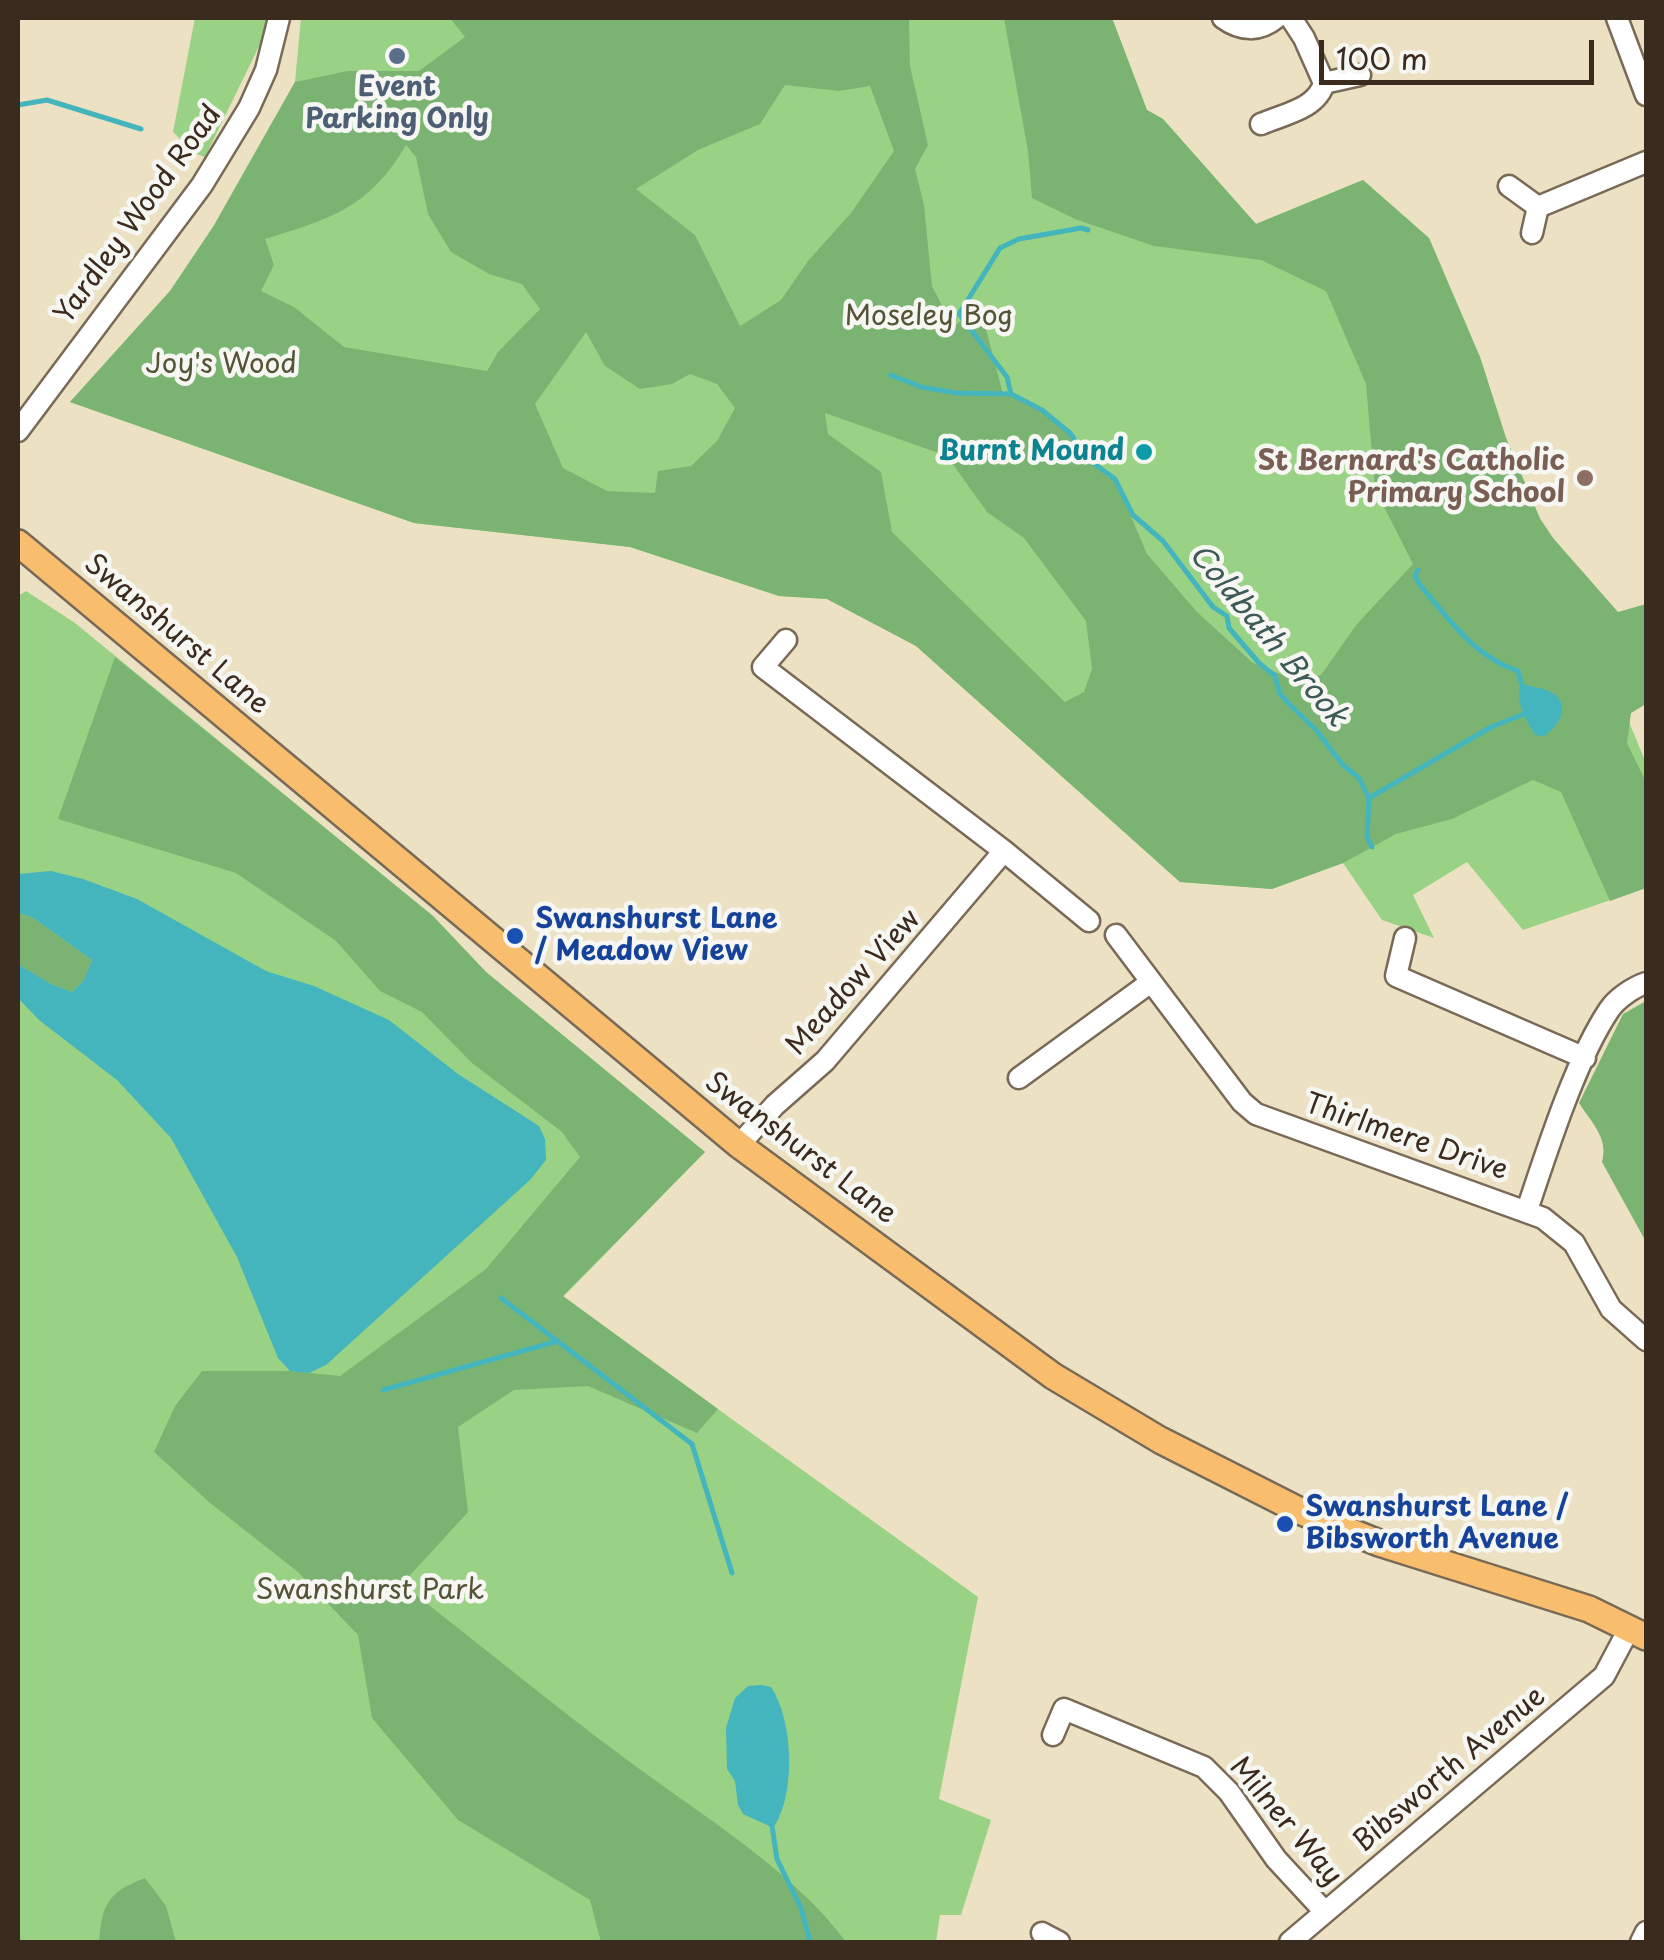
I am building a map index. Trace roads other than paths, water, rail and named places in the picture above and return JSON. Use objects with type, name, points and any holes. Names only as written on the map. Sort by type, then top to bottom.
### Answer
[{"type":"main road","name":"Swanshurst Lane","points":[[18,544],[739,1145],[1053,1376],[1160,1440],[1302,1512],[1379,1543],[1589,1609],[1638,1632]]},
{"type":"street","name":"Yardley Wood Road","points":[[18,431],[148,261],[208,175],[249,108],[266,70],[280,18]]},
{"type":"street","points":[[1223,18],[1240,28],[1252,28],[1266,26],[1276,18]]},
{"type":"street","points":[[1260,124],[1312,104],[1321,96],[1324,83],[1291,18]]},
{"type":"street","points":[[1618,18],[1646,96]]},
{"type":"street","points":[[1324,83],[1360,75]]},
{"type":"street","points":[[1538,206],[1646,162]]},
{"type":"street","points":[[1509,186],[1538,206]]},
{"type":"street","points":[[1532,233],[1538,206]]},
{"type":"street","points":[[786,640],[763,667],[1089,921]]},
{"type":"street","name":"Meadow View","points":[[739,1145],[775,1105],[825,1061],[1004,852]]},
{"type":"street","name":"Thirlmere Drive","points":[[1116,935],[1242,1102],[1256,1114],[1543,1218],[1574,1244],[1611,1309],[1646,1340]]},
{"type":"street","points":[[1405,938],[1396,976],[1585,1058]]},
{"type":"street","points":[[1019,1078],[1152,982]]},
{"type":"street","points":[[1527,1210],[1585,1058],[1611,1006],[1646,983]]},
{"type":"street","name":"Bibsworth Avenue","points":[[1290,1942],[1604,1676],[1638,1632]]},
{"type":"street","name":"Milner Way","points":[[1053,1735],[1064,1708],[1204,1768],[1229,1792],[1276,1859],[1325,1912]]},
{"type":"street","points":[[1641,1942],[1646,1932]]},
{"type":"water","points":[[1521,682],[1560,699],[1560,719],[1544,736],[1535,735],[1525,716],[1519,696]]},
{"type":"water","points":[[51,871],[137,899],[266,971],[314,986],[389,1020],[458,1074],[539,1126],[545,1139],[546,1160],[530,1180],[326,1365],[309,1373],[290,1371],[278,1358],[237,1257],[171,1138],[117,1080],[39,1020],[18,998],[18,964],[72,992],[84,980],[92,960],[32,917],[18,913],[18,874]]},
{"type":"water","points":[[748,1686],[771,1687],[778,1701],[789,1756],[782,1811],[775,1825],[769,1826],[743,1814],[735,1781],[727,1769],[726,1728],[735,1698]]},
{"type":"waterway","name":"Coldbath Brook","points":[[18,105],[47,100],[141,129]]},
{"type":"waterway","points":[[1011,394],[1007,377],[959,314],[1000,248],[1019,239],[1088,230]]},
{"type":"waterway","name":"Coldbath Brook","points":[[891,375],[921,387],[957,393],[1011,394],[1042,410],[1070,433],[1089,460],[1115,479],[1133,515],[1163,541],[1213,607],[1227,616],[1229,628],[1275,676],[1280,694],[1359,778],[1369,798],[1367,837],[1372,847]]},
{"type":"waterway","points":[[1418,570],[1415,576],[1420,585],[1452,624],[1488,656],[1518,671],[1521,682]]},
{"type":"waterway","points":[[1369,798],[1491,727],[1524,714]]},
{"type":"waterway","points":[[501,1298],[692,1444],[732,1573]]},
{"type":"waterway","points":[[383,1390],[558,1341]]},
{"type":"waterway","points":[[772,1826],[777,1859],[801,1908],[810,1942]]},
{"type":"place","name":"Event Parking Only","points":[[397,56]]},
{"type":"place","name":"Burnt Mound","points":[[1144,452]]},
{"type":"place","name":"St Bernard's Catholic Primary School","points":[[1585,478]]},
{"type":"place","name":"Swanshurst Lane / Meadow View","points":[[515,936]]},
{"type":"place","name":"Swanshurst Lane / Bibsworth Avenue","points":[[1285,1524]]},
{"type":"park label","name":"Moseley Bog","points":[[929,317]]},
{"type":"park label","name":"Joy's Wood","points":[[221,365]]},
{"type":"park label","name":"Swanshurst Park","points":[[370,1591]]}]
